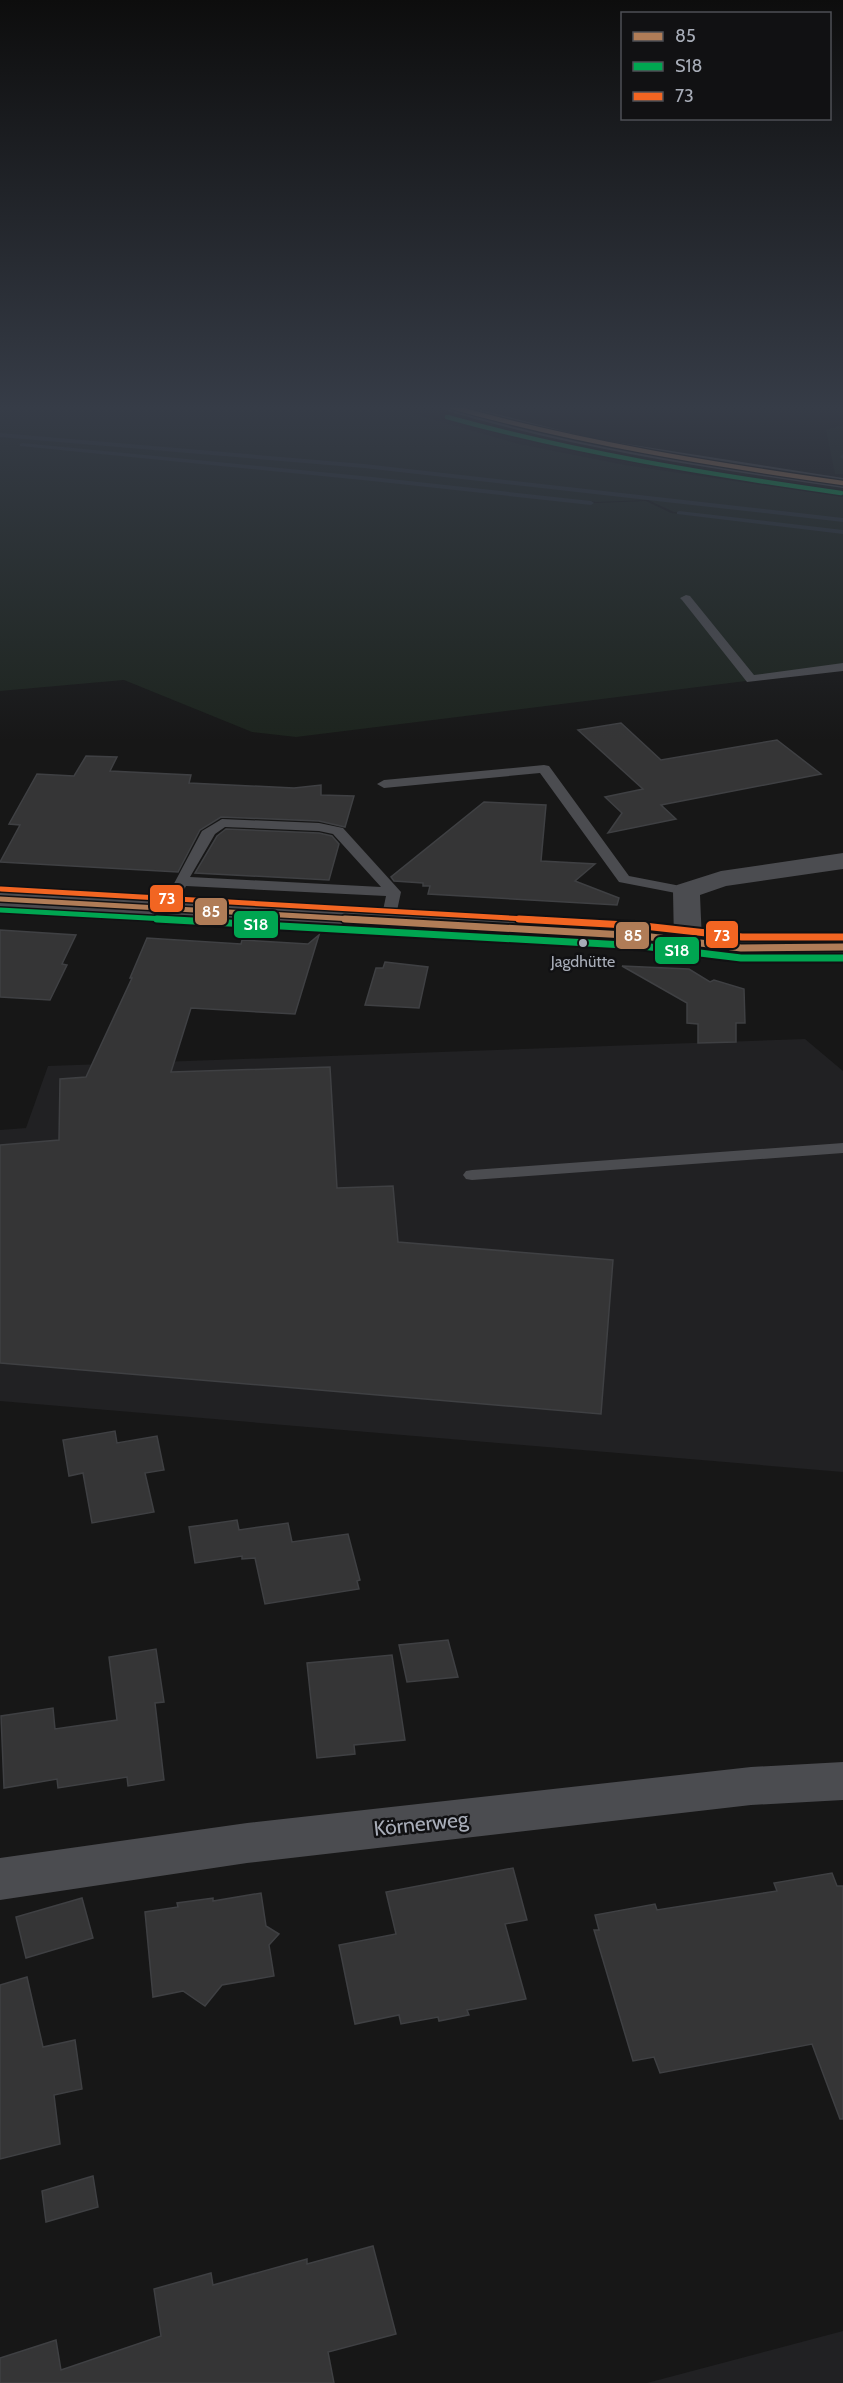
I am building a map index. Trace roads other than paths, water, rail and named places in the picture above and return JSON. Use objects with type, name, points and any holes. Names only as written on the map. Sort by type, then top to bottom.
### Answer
[{"type":"main road","points":[[0,899],[643,936],[771,949],[839,946]]},
{"type":"street","points":[[688,939],[686,891],[731,877],[843,861]]},
{"type":"street","name":"Körnerweg","points":[[0,1879],[247,1843],[752,1786],[843,1780]]},
{"type":"lane","points":[[686,598],[751,679],[843,667]]},
{"type":"lane","points":[[384,784],[544,769],[624,879],[686,891]]},
{"type":"lane","points":[[168,908],[209,831],[222,823],[319,827],[338,831],[394,892]]},
{"type":"lane","points":[[181,881],[394,892]]},
{"type":"lane","points":[[388,920],[394,892]]},
{"type":"lane","points":[[472,1175],[843,1149]]},
{"type":"waterway","points":[[724,518],[843,532]]},
{"type":"waterway","points":[[827,518],[843,520]]},
{"type":"place","name":"Jagdhütte","points":[[583,943]]}]
